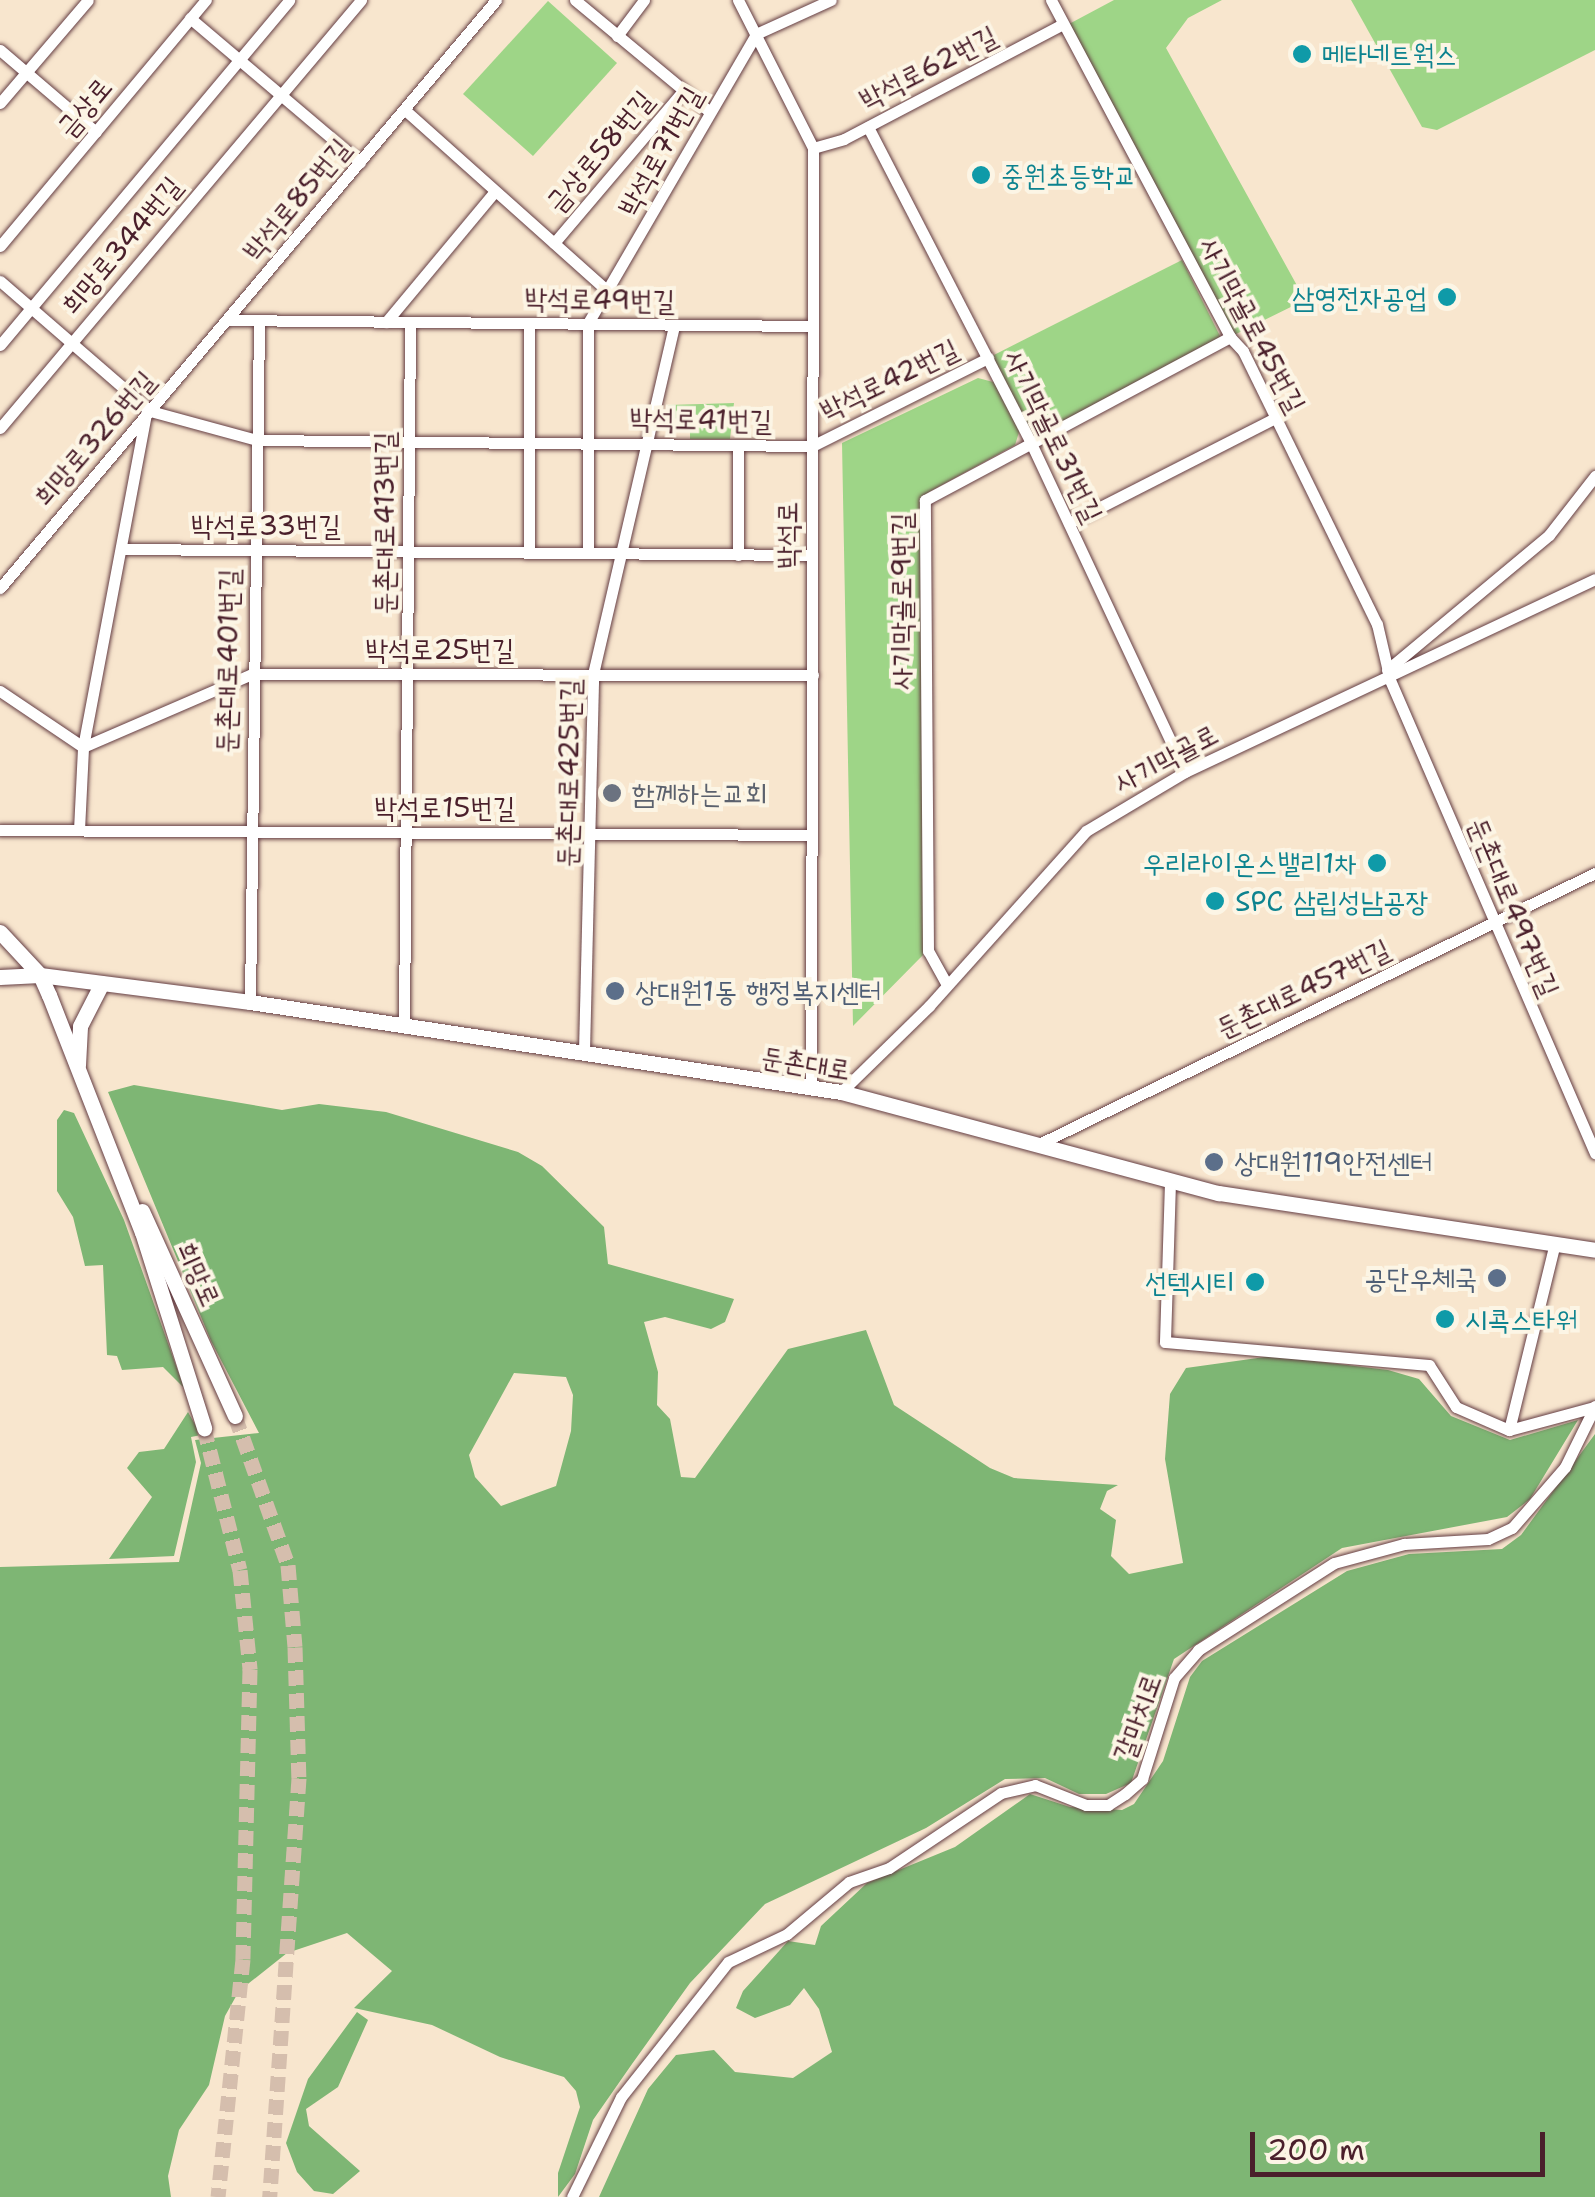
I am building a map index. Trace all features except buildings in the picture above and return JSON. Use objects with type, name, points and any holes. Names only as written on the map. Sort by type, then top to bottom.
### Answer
[{"type":"main road","name":"희망로","points":[[0,932],[40,976],[110,1156],[204,1428]]},
{"type":"main road","name":"둔촌대로","points":[[0,977],[40,976],[250,1002],[840,1092],[1170,1182],[1595,1250]]},
{"type":"main road","points":[[77,1069],[80,1026],[102,983]]},
{"type":"main road","name":"희망로","points":[[110,1156],[149,1223],[235,1416]]},
{"type":"street","points":[[0,103],[88,0]]},
{"type":"street","name":"금상로","points":[[1,242],[206,0]]},
{"type":"street","points":[[0,345],[290,0]]},
{"type":"street","name":"희망로344번길","points":[[0,428],[361,0]]},
{"type":"street","name":"박석로85번길","points":[[226,320],[496,0]]},
{"type":"street","name":"금상로58번길","points":[[575,0],[710,112]]},
{"type":"street","points":[[617,36],[644,0]]},
{"type":"street","name":"박석로","points":[[738,0],[814,148],[811,1088]]},
{"type":"street","points":[[756,34],[831,0]]},
{"type":"street","name":"사기막골로45번길","points":[[1052,1],[1275,418],[1377,624],[1389,675]]},
{"type":"street","points":[[190,18],[360,162]]},
{"type":"street","name":"박석로62번길","points":[[814,148],[868,127],[1064,24]]},
{"type":"street","name":"박석로71번길","points":[[588,323],[611,294],[756,34]]},
{"type":"street","points":[[0,50],[96,132]]},
{"type":"street","name":"금상로58번길","points":[[554,243],[682,91]]},
{"type":"street","points":[[405,110],[611,294]]},
{"type":"street","name":"사기막골로31번길","points":[[868,127],[1030,442],[1185,772]]},
{"type":"street","points":[[386,322],[495,191]]},
{"type":"street","points":[[0,282],[148,413],[83,747],[79,830]]},
{"type":"street","name":"박석로49번길","points":[[226,320],[812,326]]},
{"type":"street","name":"희망로326번길","points":[[0,588],[226,320]]},
{"type":"street","name":"둔촌대로401번길","points":[[250,1002],[249,830],[259,320]]},
{"type":"street","name":"둔촌대로413번길","points":[[404,1024],[410,322]]},
{"type":"street","name":"박석로41번길","points":[[588,323],[589,442]]},
{"type":"street","points":[[529,324],[529,550]]},
{"type":"street","name":"둔촌대로425번길","points":[[584,1051],[593,674],[674,325]]},
{"type":"street","name":"사기막골로9번길","points":[[946,983],[928,951],[925,500],[1230,337]]},
{"type":"street","name":"박석로42번길","points":[[812,446],[988,358]]},
{"type":"street","name":"박석로41번길","points":[[148,413],[257,440],[812,446]]},
{"type":"street","points":[[1069,522],[1275,418]]},
{"type":"street","points":[[588,550],[589,442]]},
{"type":"street","points":[[738,446],[738,555]]},
{"type":"street","points":[[1389,675],[1549,535],[1595,476]]},
{"type":"street","name":"박석로33번길","points":[[122,549],[588,550],[812,555]]},
{"type":"street","name":"사기막골로","points":[[840,1092],[1086,830],[1185,772],[1595,578]]},
{"type":"street","name":"박석로25번길","points":[[83,747],[252,674],[813,675]]},
{"type":"street","name":"둔촌대로497번길","points":[[1389,675],[1492,925],[1589,1124],[1595,1152]]},
{"type":"street","points":[[2,692],[83,747]]},
{"type":"street","name":"박석로15번길","points":[[0,830],[811,835]]},
{"type":"street","name":"둔촌대로457번길","points":[[1032,1147],[1595,873]]},
{"type":"street","points":[[1170,1182],[1165,1342],[1428,1365],[1456,1408],[1510,1430],[1595,1407]]},
{"type":"street","points":[[1510,1430],[1555,1244]]},
{"type":"street","name":"갈마치로","points":[[572,2197],[621,2097],[728,1962],[787,1934],[849,1882],[889,1868],[1001,1793],[1035,1785],[1086,1806],[1108,1805],[1126,1794],[1142,1779],[1174,1678],[1198,1650],[1334,1563],[1404,1544],[1488,1539],[1512,1528],[1564,1468],[1595,1407]]},
{"type":"green space","points":[[1114,0],[1222,0],[1188,18],[1166,48],[1305,300],[1230,337],[1069,24]]},
{"type":"green space","points":[[1351,0],[1595,0],[1595,50],[1437,130],[1422,127]]},
{"type":"green space","points":[[548,1],[617,63],[533,156],[463,94]]},
{"type":"green space","points":[[1182,260],[1222,340],[1030,441],[988,358]]},
{"type":"green space","points":[[978,378],[997,383],[1021,426],[1015,445],[929,492],[923,955],[853,1026],[842,443]]},
{"type":"green space","points":[[734,403],[730,439],[690,439],[690,419],[667,418],[668,405]]},
{"type":"green space","points":[[134,1085],[282,1110],[319,1104],[386,1112],[518,1152],[542,1166],[604,1227],[608,1264],[734,1299],[725,1322],[711,1329],[665,1317],[644,1322],[658,1372],[657,1405],[670,1419],[681,1477],[695,1478],[788,1349],[866,1330],[894,1405],[990,1468],[1014,1478],[1118,1485],[1107,1491],[1100,1509],[1116,1520],[1111,1556],[1129,1574],[1183,1563],[1165,1459],[1170,1394],[1186,1368],[1272,1356],[1388,1370],[1419,1379],[1451,1416],[1510,1440],[1578,1420],[1530,1499],[1507,1517],[1342,1548],[1174,1659],[1131,1783],[1106,1794],[1079,1794],[1045,1778],[1005,1779],[926,1828],[765,1904],[690,1983],[632,2064],[593,2120],[575,2174],[558,2197],[558,2173],[580,2107],[576,2091],[564,2077],[500,2057],[432,2025],[354,2008],[392,1971],[347,1933],[287,1953],[239,1991],[225,2016],[209,2085],[179,2130],[168,2176],[171,2197],[0,2197],[0,1567],[179,1562],[201,1463],[195,1440],[259,1433],[211,1341],[108,1092]],"holes":[[[514,1373],[566,1377],[573,1395],[571,1431],[556,1486],[501,1506],[475,1477],[469,1455]]]},
{"type":"green space","points":[[64,1110],[74,1113],[124,1220],[184,1388],[163,1367],[122,1370],[117,1356],[107,1355],[103,1265],[85,1266],[73,1217],[57,1191],[57,1120]]},
{"type":"green space","points":[[188,1412],[201,1435],[191,1437],[196,1462],[174,1556],[109,1559],[152,1497],[127,1468],[139,1452],[164,1449]]},
{"type":"green space","points":[[1595,1434],[1595,2197],[599,2197],[648,2089],[676,2055],[714,2050],[735,2072],[793,2078],[832,2052],[819,2009],[804,1988],[790,2005],[755,2018],[736,2008],[743,1991],[788,1941],[815,1945],[821,1926],[867,1883],[955,1847],[1030,1794],[1070,1807],[1122,1810],[1134,1804],[1163,1761],[1190,1677],[1202,1661],[1347,1571],[1409,1554],[1502,1549],[1521,1535]]},
{"type":"green space","points":[[357,2012],[368,2020],[338,2087],[306,2109],[309,2126],[360,2171],[333,2194],[314,2191],[297,2172],[286,2143],[308,2079]]},
{"type":"tunnel","points":[[235,1416],[288,1565],[295,1647],[299,1778],[270,2197]]},
{"type":"tunnel","points":[[204,1428],[240,1570],[250,1669],[243,1959],[218,2197]]},
{"type":"place","name":"메타네트웍스","points":[[1302,54]]},
{"type":"place","name":"중원초등학교","points":[[981,175]]},
{"type":"place","name":"삼영전자공업","points":[[1447,297]]},
{"type":"place","name":"함께하는교회","points":[[612,793]]},
{"type":"place","name":"우리라이온스밸리1차","points":[[1377,863]]},
{"type":"place","name":"SPC 삼립성남공장","points":[[1215,901]]},
{"type":"place","name":"상대원1동 행정복지센터","points":[[615,991]]},
{"type":"place","name":"상대원119안전센터","points":[[1214,1162]]},
{"type":"place","name":"공단우체국","points":[[1497,1278]]},
{"type":"place","name":"선텍시티","points":[[1255,1282]]},
{"type":"place","name":"시콕스타워","points":[[1445,1319]]}]
